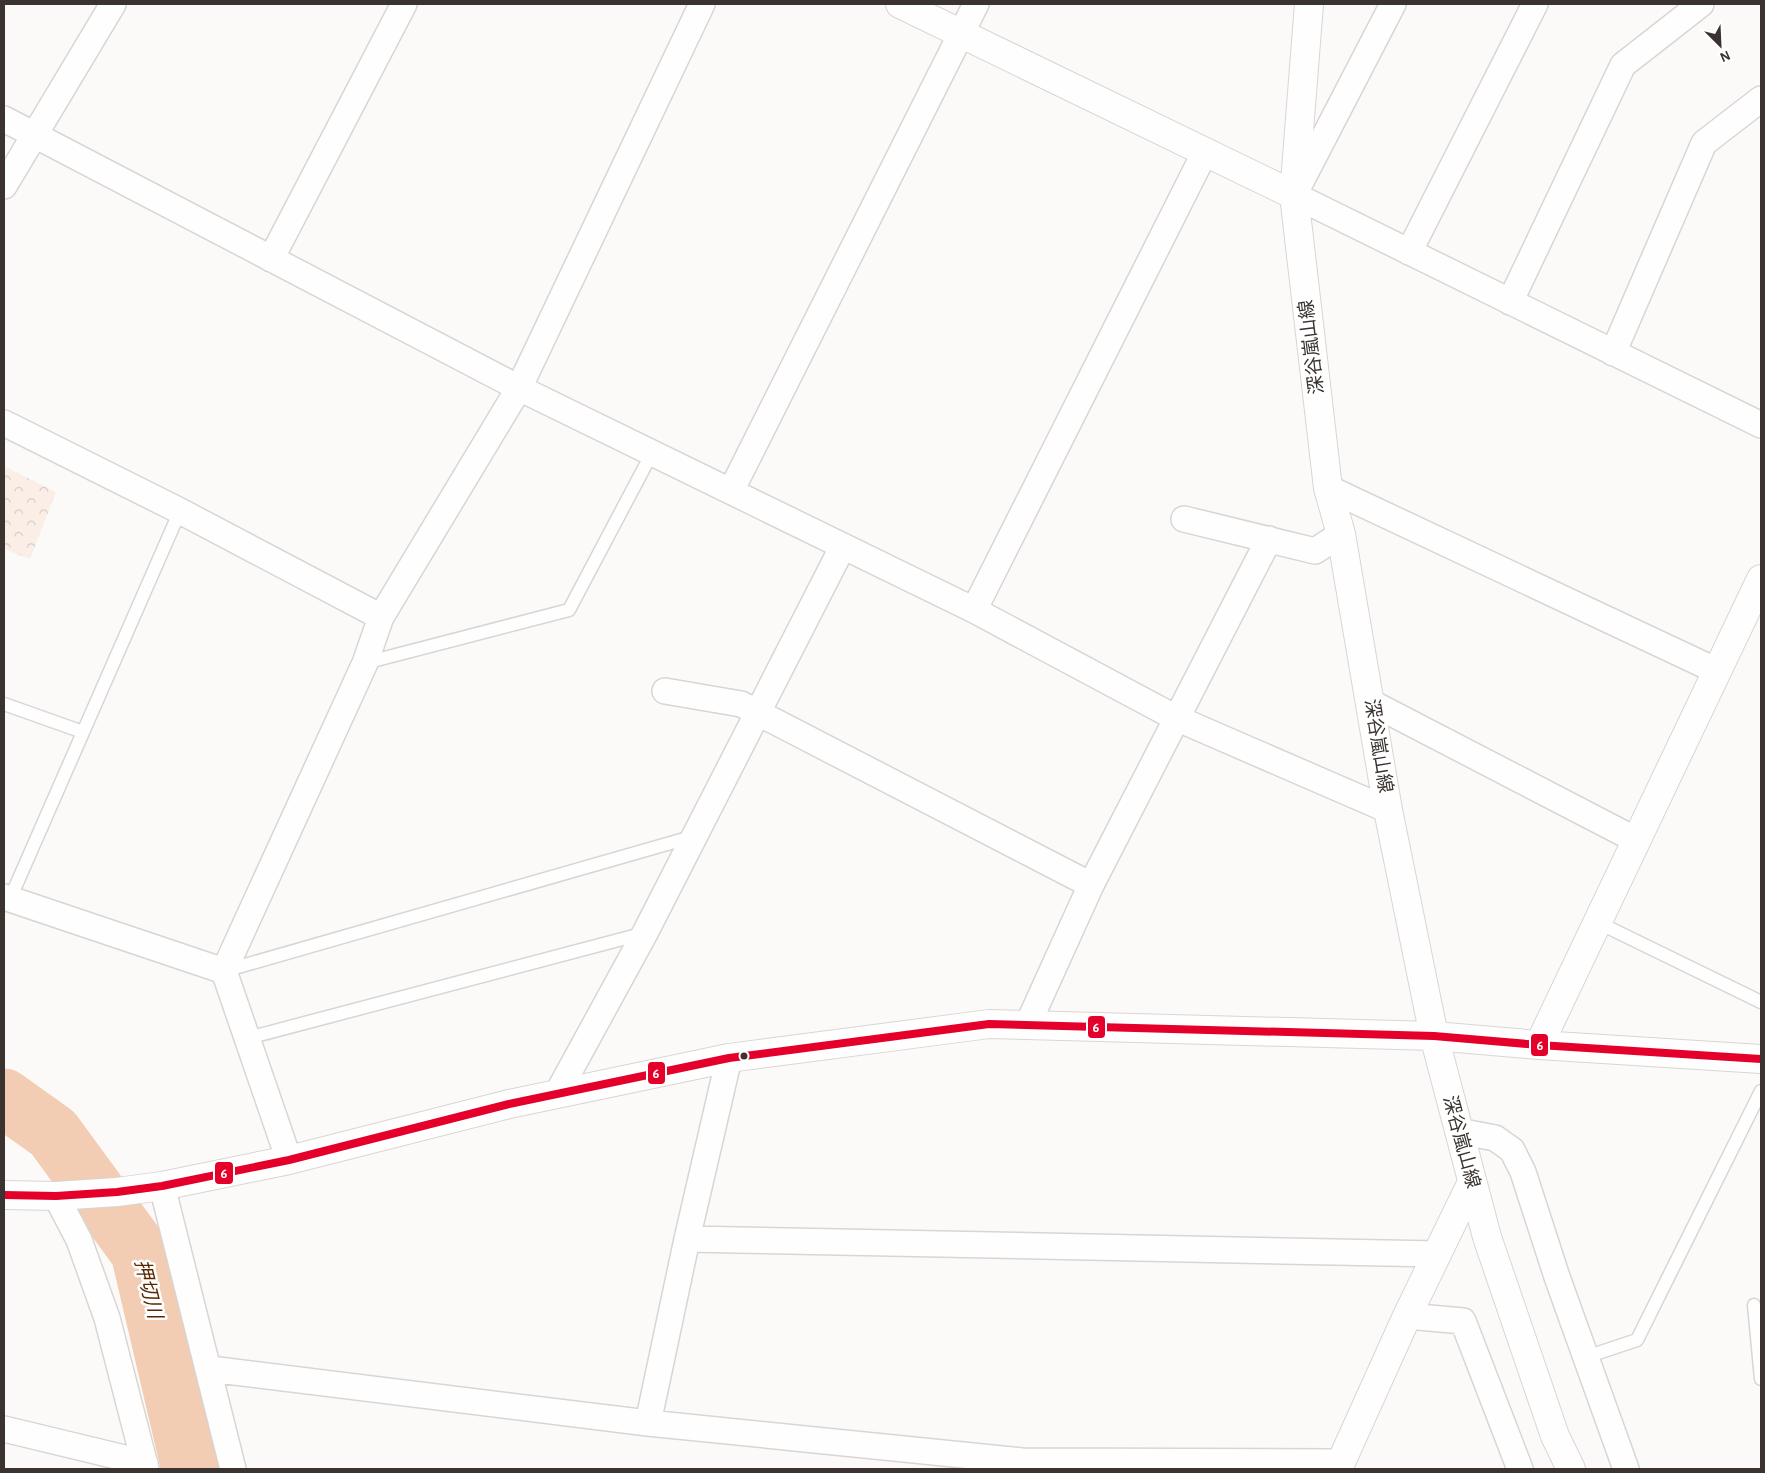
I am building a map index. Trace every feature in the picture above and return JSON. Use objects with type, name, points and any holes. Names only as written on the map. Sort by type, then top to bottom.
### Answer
[{"type":"street","points":[[4,186],[113,4]]},
{"type":"street","points":[[271,259],[404,4]]},
{"type":"street","points":[[289,1160],[224,971],[365,664],[381,617],[519,388],[702,4]]},
{"type":"street","points":[[900,4],[1761,425]]},
{"type":"street","points":[[731,492],[976,4]]},
{"type":"street","name":"深谷嵐山線","points":[[1309,4],[1294,195],[1328,488],[1341,534],[1372,703],[1388,810],[1434,1036],[1487,1237],[1556,1436],[1571,1469]]},
{"type":"street","points":[[1294,195],[1393,4]]},
{"type":"street","points":[[1409,252],[1535,4]]},
{"type":"street","points":[[1510,302],[1623,65],[1701,4]]},
{"type":"street","points":[[1614,353],[1704,142],[1761,99]]},
{"type":"street","points":[[4,119],[519,388],[974,610],[1176,718],[1388,810]]},
{"type":"street","points":[[974,610],[1204,152]]},
{"type":"street","points":[[4,423],[180,511],[381,617]]},
{"type":"street","points":[[1328,488],[1717,671]]},
{"type":"street","points":[[1184,519],[1315,551],[1341,534]]},
{"type":"street","points":[[1028,1024],[1091,885],[1269,540]]},
{"type":"street","points":[[557,1094],[645,932],[843,546]]},
{"type":"street","points":[[1539,1045],[1761,579]]},
{"type":"street","points":[[665,690],[741,704],[759,712],[1091,885]]},
{"type":"street","points":[[1372,703],[1636,840]]},
{"type":"street","points":[[7,898],[224,971]]},
{"type":"street","points":[[4,1195],[65,1195],[116,1192],[162,1186],[289,1160],[557,1094],[729,1058],[989,1024],[1434,1036],[1761,1060]]},
{"type":"street","points":[[648,1423],[687,1239],[729,1058]]},
{"type":"street","points":[[1458,1131],[1495,1138],[1512,1150],[1523,1172],[1626,1469]]},
{"type":"street","points":[[210,1369],[648,1423],[1027,1465],[1339,1465],[1407,1316],[1472,1182]]},
{"type":"street","points":[[162,1186],[210,1369],[233,1469]]},
{"type":"street","points":[[4,1429],[145,1466],[107,1318],[78,1240],[65,1195]]},
{"type":"street","points":[[687,1239],[1438,1254]]},
{"type":"street","points":[[1407,1316],[1463,1321],[1520,1469]]},
{"type":"lane","points":[[365,664],[569,610],[652,453]]},
{"type":"lane","points":[[7,898],[83,732],[180,511]]},
{"type":"lane","points":[[4,704],[83,732]]},
{"type":"lane","points":[[224,971],[695,836]]},
{"type":"lane","points":[[1597,922],[1761,1002]]},
{"type":"lane","points":[[248,1038],[645,932]]},
{"type":"lane","points":[[1586,1357],[1637,1340],[1761,1091]]},
{"type":"lane","points":[[1754,1305],[1761,1379]]},
{"type":"green space","points":[[4,466],[56,492],[30,559],[4,549]]},
{"type":"waterway","name":"押切川","points":[[4,1098],[53,1133],[140,1252],[191,1469]]},
{"type":"transit line","name":"6","points":[[4,1195],[56,1196],[117,1192],[162,1186],[289,1160],[509,1104],[729,1058],[989,1024],[1434,1036],[1539,1045],[1761,1059]]}]
